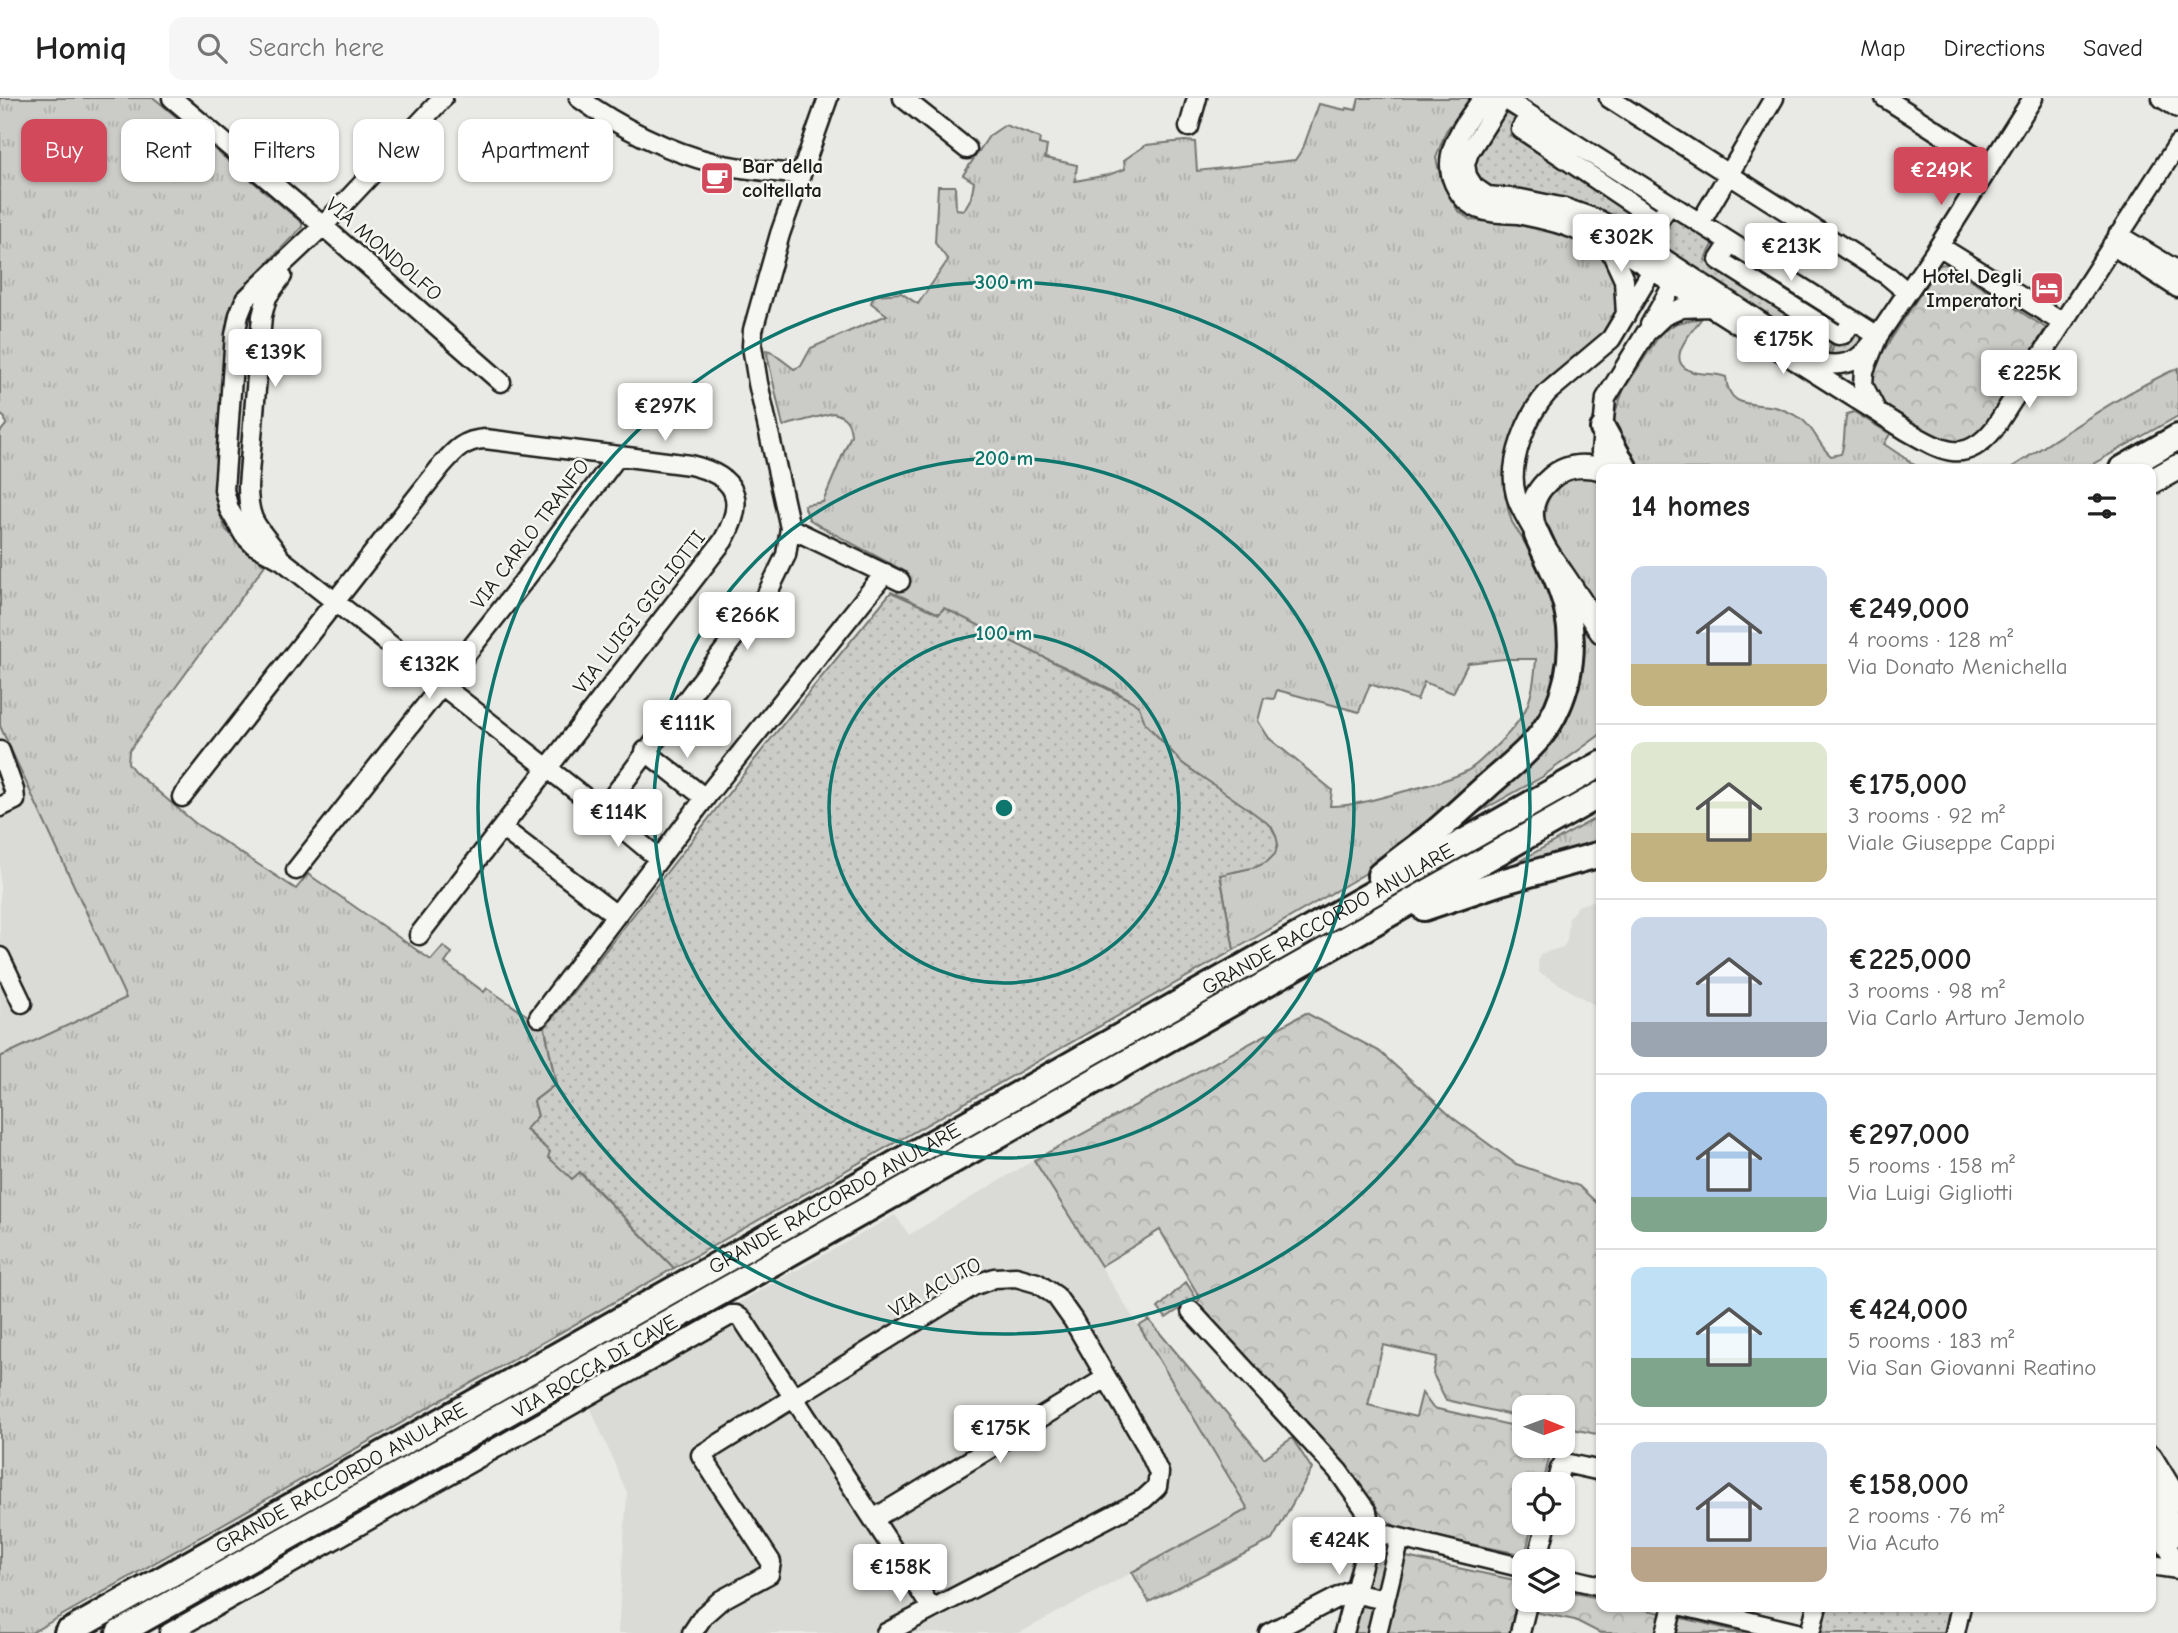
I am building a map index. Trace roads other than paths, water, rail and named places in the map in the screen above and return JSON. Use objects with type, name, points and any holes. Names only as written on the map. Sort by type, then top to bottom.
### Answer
[{"type":"highway","points":[[1603,429],[1622,464]]},
{"type":"highway","points":[[2131,464],[2178,437]]},
{"type":"highway","points":[[2156,479],[2178,467]]},
{"type":"highway","points":[[1348,907],[1382,874],[1432,835],[1530,747],[1544,731],[1557,709],[1570,664],[1571,630],[1568,611],[1537,535]]},
{"type":"highway","name":"GRANDE RACCORDO ANULARE","points":[[67,1633],[1596,767]]},
{"type":"highway","name":"GRANDE RACCORDO ANULARE","points":[[119,1633],[1596,797]]},
{"type":"highway","points":[[1367,927],[1501,881],[1596,855]]},
{"type":"main road","points":[[1596,468],[1570,467],[1557,473],[1541,488],[1533,505],[1537,535],[1596,624]]},
{"type":"main road","points":[[2156,1465],[2178,1501]]},
{"type":"main road","points":[[2156,1498],[2178,1535]]},
{"type":"street","name":"VIA MONDOLFO","points":[[172,98],[500,382]]},
{"type":"street","points":[[443,98],[323,226],[245,300],[234,335],[224,490],[229,509],[244,535],[254,545],[282,560],[658,858]]},
{"type":"street","points":[[579,98],[650,139],[686,155],[725,166],[801,175]]},
{"type":"street","points":[[601,811],[768,594],[786,555],[790,528],[758,383],[752,339],[760,302],[827,98]]},
{"type":"street","points":[[903,98],[967,149]]},
{"type":"street","points":[[1189,127],[1197,98]]},
{"type":"street","points":[[1483,98],[1451,148],[1451,180],[1471,205],[1487,212],[1551,221],[1587,233],[1608,245],[1656,264]]},
{"type":"street","points":[[1878,336],[1503,98],[1469,152],[1465,164],[1467,176],[1474,187],[1487,196],[1521,199],[1565,208],[1599,220],[1677,277],[1825,364],[1840,366],[1852,363],[1866,352],[1878,336],[2033,98]]},
{"type":"street","points":[[1609,98],[1893,268],[1911,273],[1922,270]]},
{"type":"street","points":[[1630,98],[1888,276],[1907,292]]},
{"type":"street","points":[[1700,223],[1774,98]]},
{"type":"street","points":[[1732,170],[1749,156],[1787,98]]},
{"type":"street","points":[[1885,98],[1993,159]]},
{"type":"street","points":[[1907,98],[1993,159]]},
{"type":"street","points":[[2162,98],[2178,108]]},
{"type":"street","points":[[1677,277],[1709,307],[1939,449],[1949,452],[1972,449],[1981,444],[1994,429],[2178,144]]},
{"type":"street","points":[[282,560],[257,528],[249,505],[248,476],[261,316],[270,291],[323,226]]},
{"type":"street","points":[[2115,240],[2178,271]]},
{"type":"street","points":[[2115,240],[2178,288]]},
{"type":"street","points":[[1608,245],[1624,280],[1626,316]]},
{"type":"street","points":[[1939,246],[2063,323]]},
{"type":"street","points":[[1537,535],[1519,502],[1514,483],[1517,454],[1527,425],[1539,401],[1611,339],[1656,264]]},
{"type":"street","points":[[1602,464],[1606,398],[1677,277]]},
{"type":"street","points":[[1646,333],[1664,316],[1682,308],[1709,307]]},
{"type":"street","points":[[1878,336],[1864,371],[1863,385],[1878,412]]},
{"type":"street","name":"VIA LUIGI GIGLIOTTI","points":[[183,797],[457,448],[467,442],[485,439],[691,465],[716,472],[732,489],[736,513],[711,558],[419,935]]},
{"type":"street","name":"VIA CARLO TRANFO","points":[[296,870],[523,582],[617,457]]},
{"type":"street","points":[[539,1017],[705,798],[893,577],[790,528]]},
{"type":"street","points":[[0,751],[15,800],[0,807]]},
{"type":"street","points":[[645,751],[705,798]]},
{"type":"street","points":[[502,828],[616,915]]},
{"type":"street","points":[[0,957],[22,1003]]},
{"type":"street","name":"VIA ACUTO","points":[[692,1633],[711,1608],[769,1574],[771,1567],[771,1562],[701,1455],[973,1286],[1006,1276],[1033,1281],[1056,1296],[1073,1320],[1155,1462],[1159,1480],[1154,1492],[886,1633]]},
{"type":"street","points":[[1191,1311],[1338,1472],[1367,1512],[1371,1531],[1344,1633]]},
{"type":"street","name":"VIA ROCCA DI CAVE","points":[[169,1633],[731,1315],[743,1320],[932,1609]]},
{"type":"street","points":[[874,1518],[1106,1378]]},
{"type":"street","points":[[2156,1463],[2178,1486]]},
{"type":"street","points":[[1559,1472],[1563,1464],[1596,1470]]},
{"type":"street","points":[[2156,1530],[2178,1566]]},
{"type":"street","points":[[1371,1531],[1512,1565]]},
{"type":"street","points":[[1377,1633],[1400,1538]]},
{"type":"street","points":[[2156,1566],[2178,1566]]},
{"type":"street","points":[[1575,1580],[1596,1586]]},
{"type":"street","points":[[1269,1633],[1348,1592],[1385,1600]]},
{"type":"street","points":[[1520,1633],[1525,1612]]},
{"type":"street","points":[[1667,1633],[1671,1612]]},
{"type":"street","points":[[1709,1612],[1797,1633]]},
{"type":"street","points":[[1810,1633],[1815,1612]]},
{"type":"street","points":[[1955,1633],[1960,1612]]},
{"type":"place","name":"Bar della coltellata","points":[[717,178]]},
{"type":"place","name":"Hotel Degli Imperatori","points":[[2047,288]]}]
